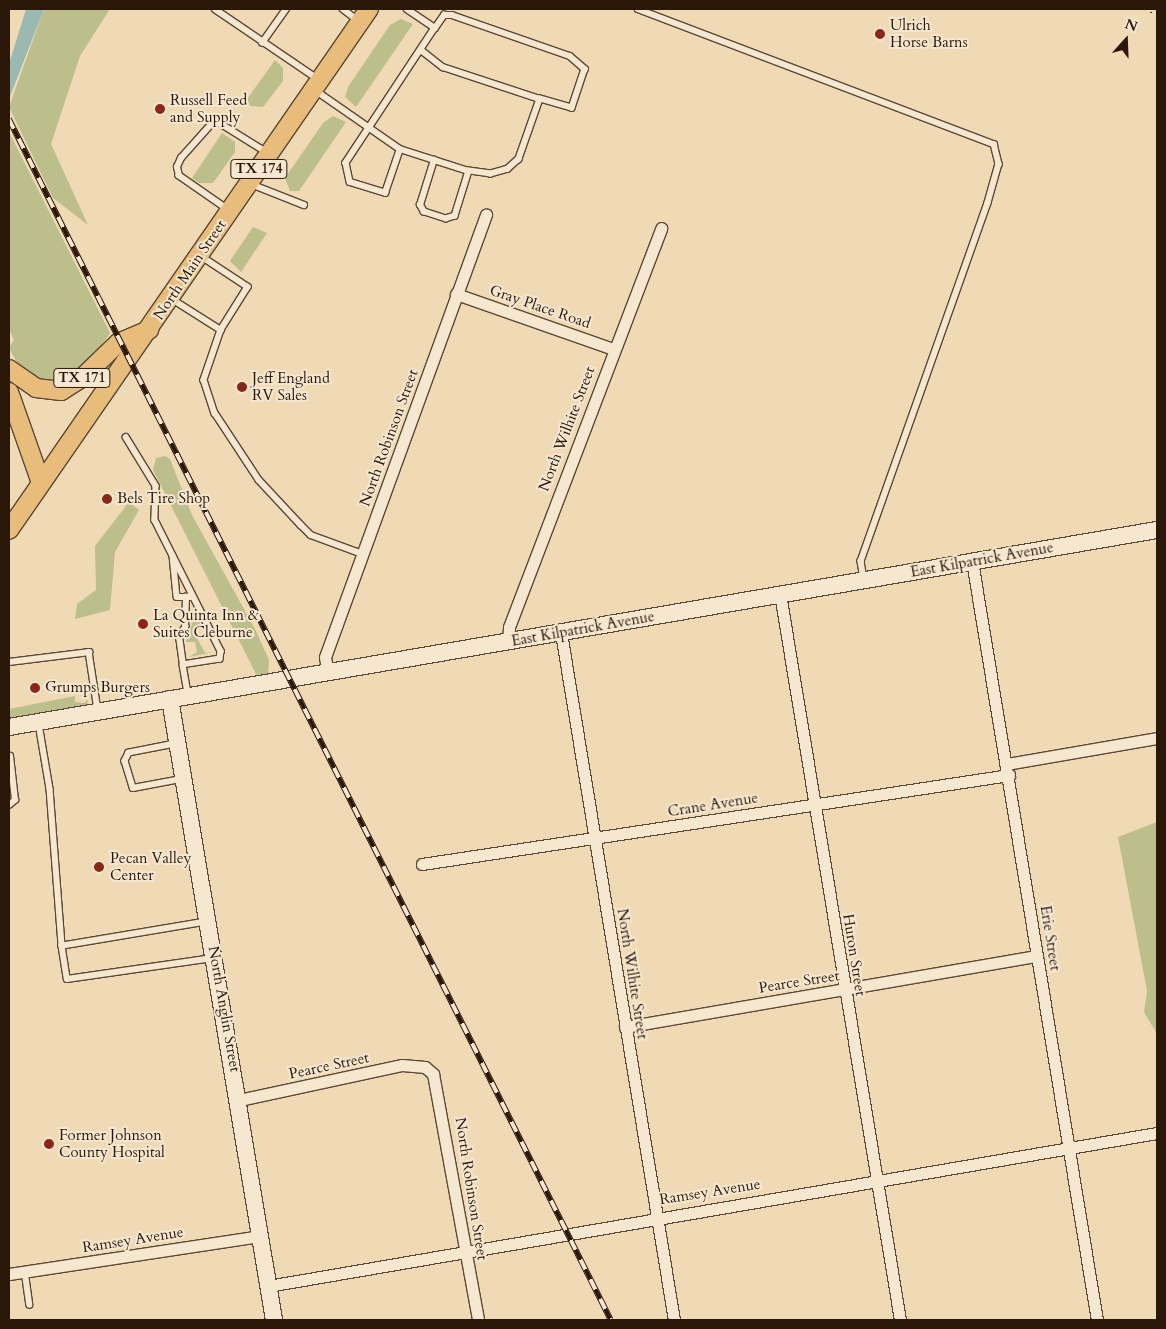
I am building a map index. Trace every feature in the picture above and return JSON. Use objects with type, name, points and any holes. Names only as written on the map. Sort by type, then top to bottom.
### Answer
[{"type":"main road","name":"North Main Street","points":[[9,530],[365,15]]},
{"type":"main road","name":"TX 171","points":[[9,369],[36,388],[61,391],[83,377],[118,343],[149,330]]},
{"type":"main road","points":[[9,392],[41,483]]},
{"type":"street","name":"North Robinson Street","points":[[328,672],[325,657],[486,214]]},
{"type":"street","name":"North Wilhite Street","points":[[508,642],[509,628],[661,228]]},
{"type":"street","name":"Gray Place Road","points":[[456,294],[614,349]]},
{"type":"street","name":"East Kilpatrick Avenue","points":[[9,727],[1157,530]]},
{"type":"street","name":"Erie Street","points":[[972,562],[1008,770],[1097,1320]]},
{"type":"street","name":"Huron Street","points":[[780,594],[900,1320]]},
{"type":"street","name":"North Wilhite Street","points":[[561,633],[674,1320]]},
{"type":"street","name":"North Anglin Street","points":[[170,699],[239,1100],[274,1320]]},
{"type":"street","name":"Crane Avenue","points":[[422,864],[814,804],[1008,770],[1157,738]]},
{"type":"street","name":"Pearce Street","points":[[625,1027],[1037,956]]},
{"type":"street","name":"Pearce Street","points":[[239,1100],[402,1065],[425,1067]]},
{"type":"street","name":"North Robinson Street","points":[[425,1067],[439,1091],[478,1320]]},
{"type":"street","name":"Ramsey Avenue","points":[[268,1286],[467,1253],[657,1216],[1157,1133]]},
{"type":"street","name":"Ramsey Avenue","points":[[9,1274],[261,1236]]},
{"type":"lane","points":[[215,9],[400,149],[469,171],[491,174],[508,169],[519,159],[540,99]]},
{"type":"lane","points":[[262,43],[286,9]]},
{"type":"lane","points":[[343,9],[365,15]]},
{"type":"lane","points":[[407,9],[435,28]]},
{"type":"lane","points":[[638,9],[994,144],[999,164],[861,561],[864,580]]},
{"type":"lane","points":[[400,149],[385,194],[350,182],[346,163],[420,50],[444,16],[452,15],[570,56],[585,69],[572,108],[444,67],[420,50]]},
{"type":"lane","points":[[230,211],[179,176],[177,167],[181,158],[215,120],[270,154]]},
{"type":"lane","points":[[434,160],[420,205],[439,216],[455,216],[469,171]]},
{"type":"lane","points":[[250,183],[304,205]]},
{"type":"lane","points":[[199,255],[248,287],[221,330],[204,380],[215,413],[259,480],[301,525],[311,534],[363,554]]},
{"type":"lane","points":[[170,298],[221,330]]},
{"type":"lane","points":[[126,437],[156,486],[155,520],[196,598],[222,655],[183,665]]},
{"type":"lane","points":[[172,552],[177,596],[196,598]]},
{"type":"lane","points":[[186,597],[185,627],[179,638],[188,696]]},
{"type":"lane","points":[[9,662],[89,652],[98,712]]},
{"type":"lane","points":[[38,722],[50,789],[62,946],[67,979],[214,957]]},
{"type":"lane","points":[[178,743],[129,753],[125,761],[133,788],[183,779]]},
{"type":"lane","points":[[9,749],[15,800],[9,805]]},
{"type":"lane","points":[[62,946],[208,921]]},
{"type":"lane","points":[[25,1271],[30,1305]]},
{"type":"path","points":[[1150,13],[1152,9]]},
{"type":"green space","points":[[44,9],[110,9],[80,56],[51,144],[88,225],[53,198],[9,107]]},
{"type":"green space","points":[[401,19],[413,24],[356,107],[345,97],[348,87],[390,25]]},
{"type":"green space","points":[[275,60],[283,68],[283,81],[263,107],[251,106],[245,102]]},
{"type":"green space","points":[[333,116],[346,122],[299,191],[290,191],[285,178],[323,123]]},
{"type":"green space","points":[[9,132],[110,333],[89,363],[60,382],[37,380],[20,368],[9,348],[14,340],[9,329]]},
{"type":"green space","points":[[222,133],[235,142],[235,152],[213,183],[199,183],[192,178]]},
{"type":"green space","points":[[253,227],[267,233],[241,272],[230,261]]},
{"type":"green space","points":[[165,456],[170,459],[192,515],[255,629],[269,660],[268,677],[257,676],[153,470],[156,458]]},
{"type":"green space","points":[[129,502],[139,510],[115,552],[110,610],[75,619],[77,604],[96,590],[95,546]]},
{"type":"green space","points":[[195,615],[201,625],[193,631],[205,653],[214,652],[189,657],[197,652],[195,642],[186,642]]},
{"type":"green space","points":[[75,696],[75,702],[85,703],[87,699],[88,705],[9,719],[9,709]]},
{"type":"green space","points":[[1157,822],[1157,1034],[1144,1012],[1147,991],[1118,837]]},
{"type":"water","points":[[26,9],[44,9],[9,99],[9,64]]},
{"type":"railway","points":[[9,119],[611,1320]]},
{"type":"place","name":"Ulrich Horse Barns","points":[[880,34]]},
{"type":"place","name":"Russell Feed and Supply","points":[[160,109]]},
{"type":"place","name":"Jeff England RV Sales","points":[[242,387]]},
{"type":"place","name":"Bels Tire Shop","points":[[107,499]]},
{"type":"place","name":"La Quinta Inn & Suites Cleburne","points":[[143,624]]},
{"type":"place","name":"Grumps Burgers","points":[[35,688]]},
{"type":"place","name":"Pecan Valley Center","points":[[99,867]]},
{"type":"place","name":"Former Johnson County Hospital","points":[[49,1144]]}]
